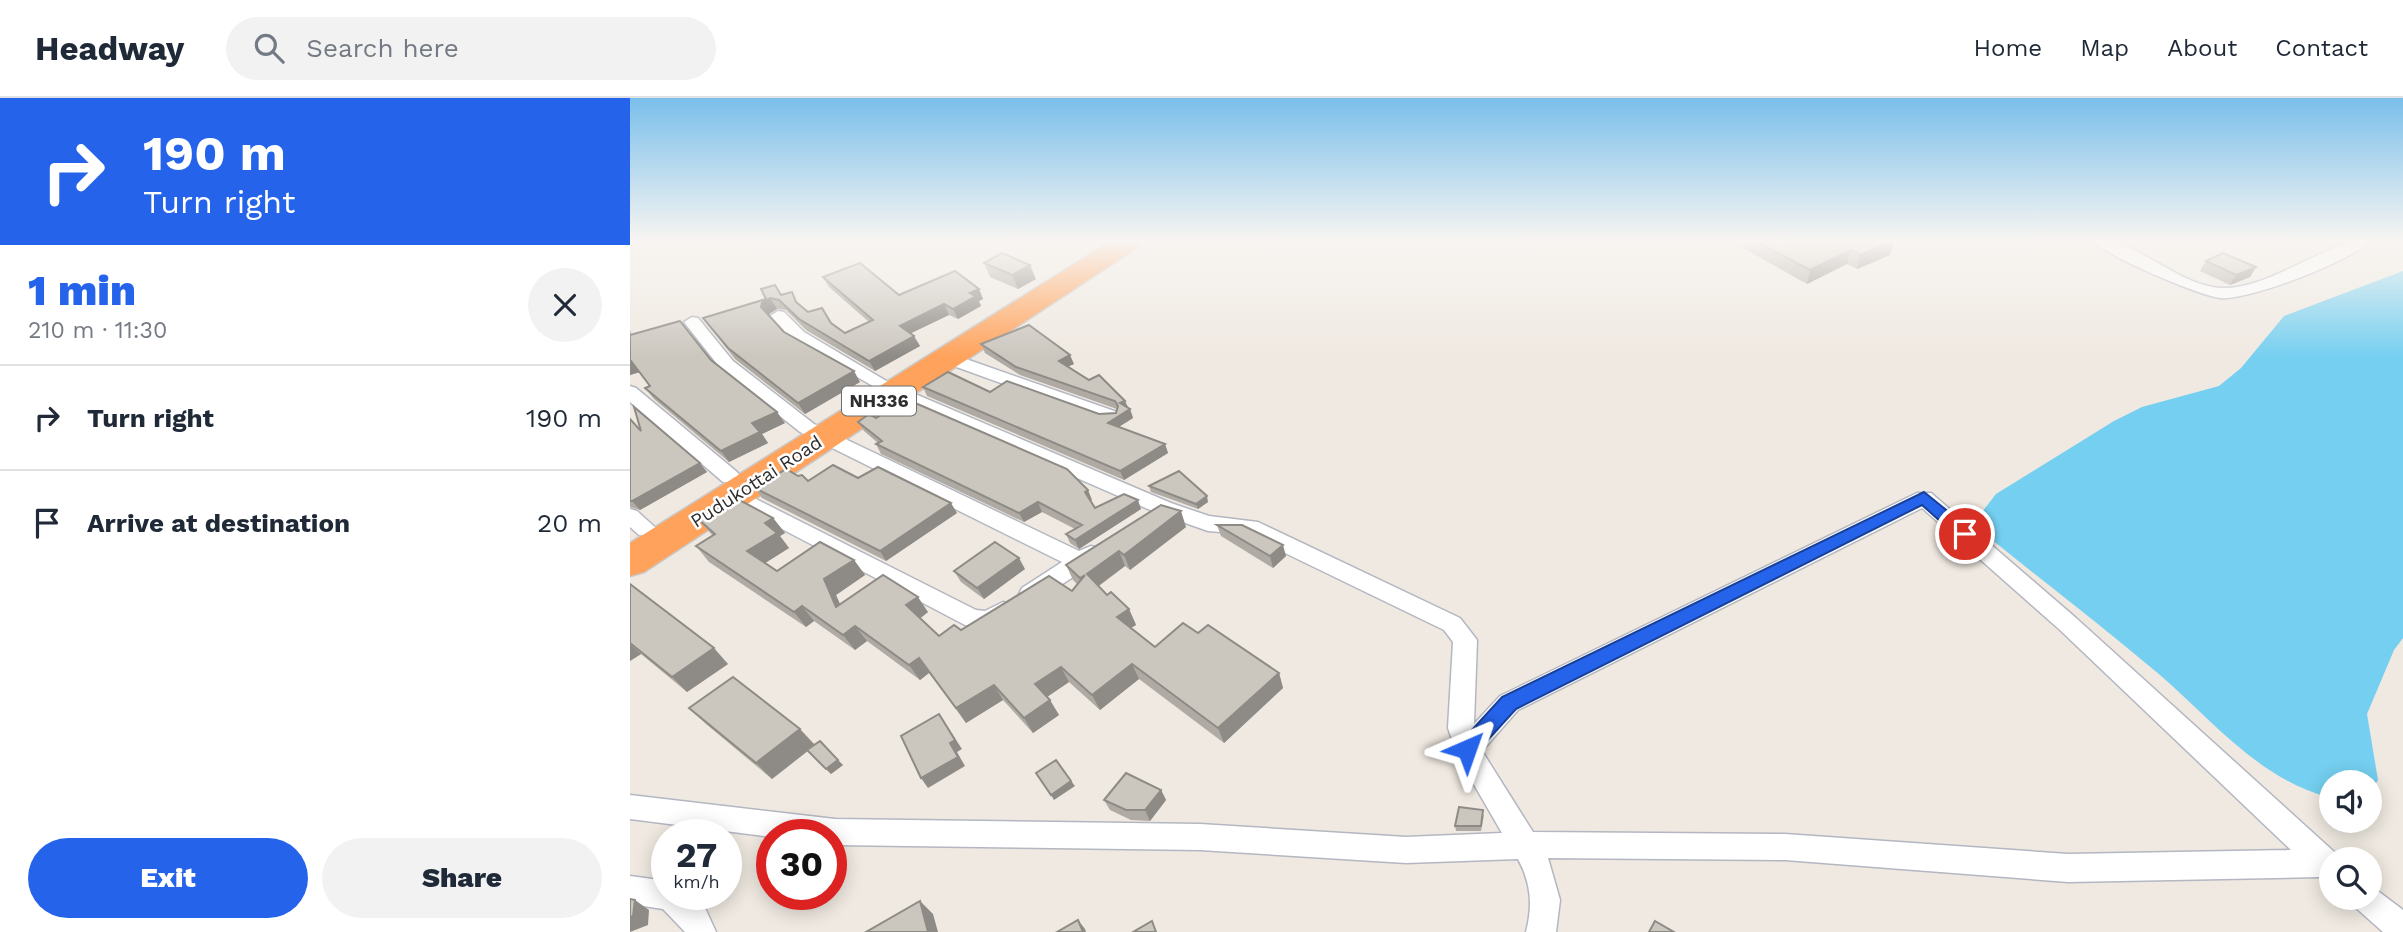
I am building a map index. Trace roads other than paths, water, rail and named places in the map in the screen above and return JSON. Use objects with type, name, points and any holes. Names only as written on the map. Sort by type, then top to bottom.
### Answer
[{"type":"highway","name":"Pudukottai Road","points":[[630,562],[732,486],[1053,280]]},
{"type":"highway","name":"Pudukottai Road","points":[[886,386],[946,357],[1058,280]]},
{"type":"highway","name":"Pudukottai Road","points":[[636,529],[732,486]]},
{"type":"street","points":[[2191,280],[2224,294],[2272,280]]},
{"type":"street","points":[[778,316],[798,336],[886,386],[1164,508],[1208,523],[1250,527],[1452,624],[1465,640],[1461,728],[1467,749],[1528,845],[1544,907]]},
{"type":"street","points":[[692,322],[727,365],[815,433],[1079,561]]},
{"type":"street","points":[[946,357],[1110,416]]},
{"type":"street","points":[[630,392],[732,486],[980,622],[999,614],[1111,541]]},
{"type":"street","points":[[1467,749],[1509,703],[1924,498],[2068,624],[2319,857]]},
{"type":"street","points":[[1143,522],[1164,508]]},
{"type":"street","points":[[630,807],[835,832],[1200,837],[1406,850],[1528,845],[1785,847],[2068,868],[2319,865]]},
{"type":"street","points":[[630,890],[646,890],[673,898],[692,912],[701,932]]},
{"type":"street","points":[[2380,910],[2403,930]]},
{"type":"water","points":[[2379,280],[2403,280],[2403,638],[2394,650],[2367,714],[2376,770],[2319,770],[2319,794],[2282,778],[2239,747],[2160,675],[1986,535],[1982,512],[1996,494],[2114,421],[2142,407],[2219,386],[2241,368],[2284,316]]}]
